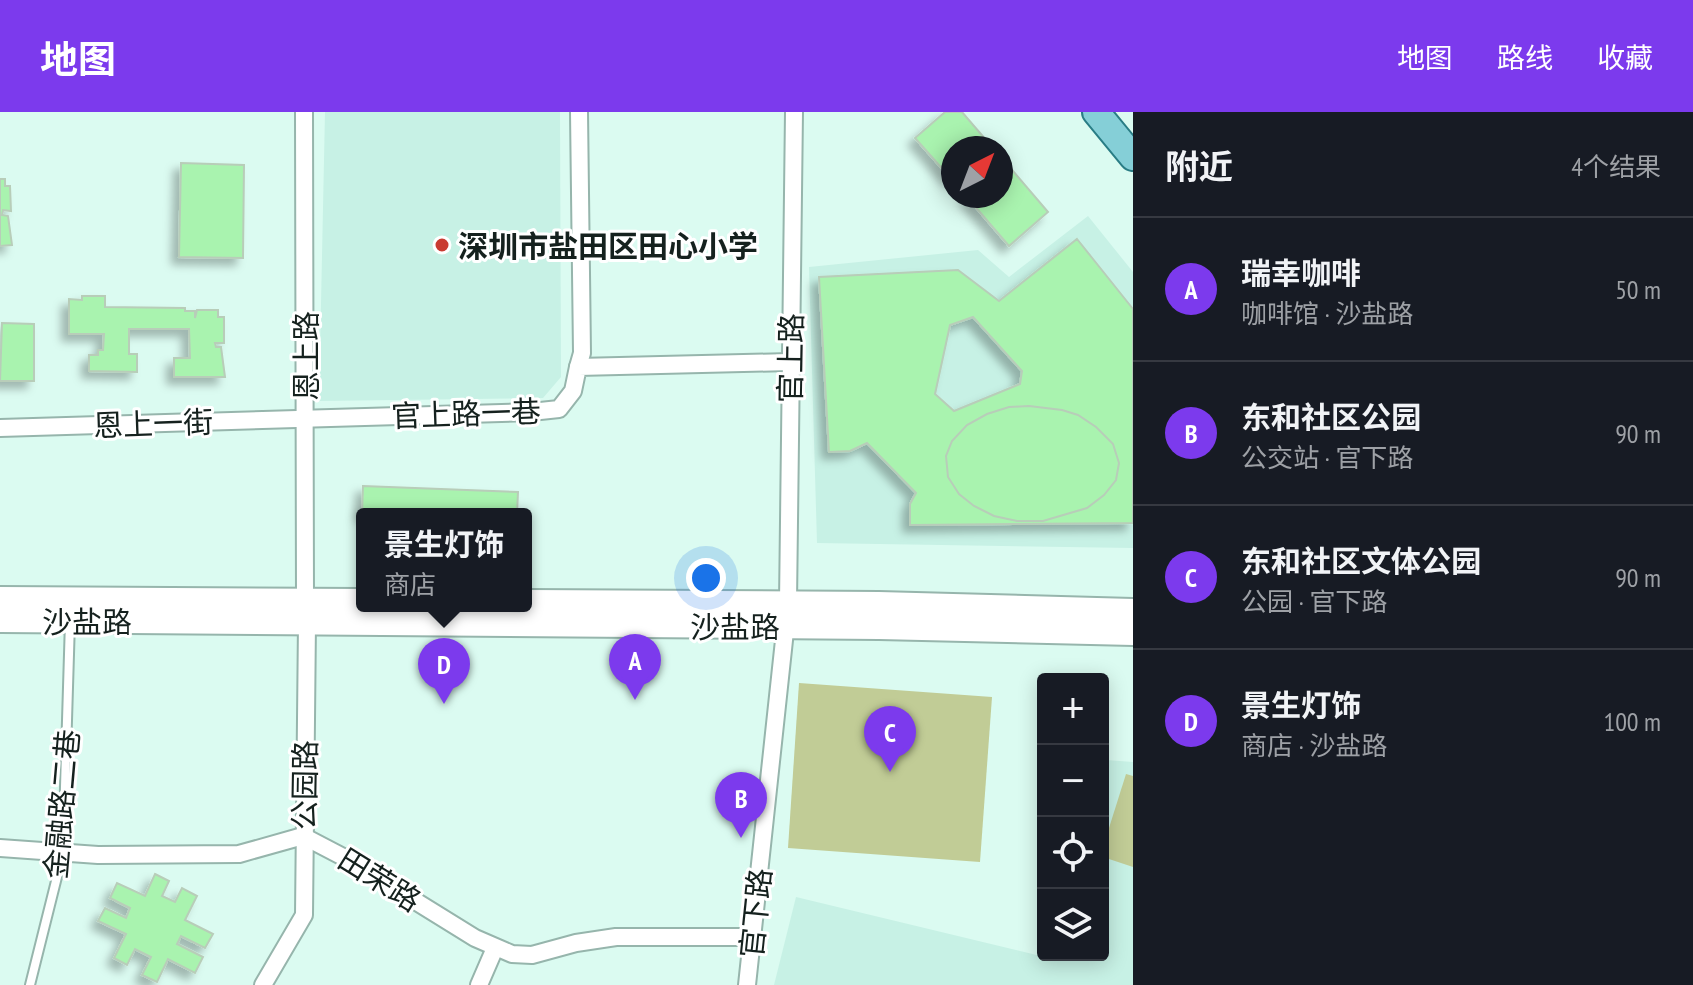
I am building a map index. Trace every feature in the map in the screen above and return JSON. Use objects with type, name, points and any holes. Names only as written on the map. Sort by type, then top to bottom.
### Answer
[{"type":"main road","points":[[1096,112],[1133,157]]},
{"type":"main road","name":"沙盐路","points":[[0,599],[306,612],[787,615],[1133,611]]},
{"type":"main road","name":"沙盐路","points":[[0,620],[70,621],[306,612],[356,602]]},
{"type":"main road","name":"沙盐路","points":[[532,602],[1133,633]]},
{"type":"street","name":"恩上路","points":[[304,112],[306,612]]},
{"type":"street","points":[[579,112],[582,353],[578,367],[790,362]]},
{"type":"street","name":"官上路","points":[[787,615],[794,112]]},
{"type":"street","name":"官上路一巷","points":[[305,418],[559,409],[573,391],[578,367]]},
{"type":"street","name":"恩上一街","points":[[0,428],[305,418]]},
{"type":"street","name":"公园路","points":[[263,985],[304,915],[306,612]]},
{"type":"street","name":"官下路","points":[[747,985],[787,615]]},
{"type":"street","name":"田荣路","points":[[0,848],[63,853],[239,854],[303,836],[330,848],[495,948],[512,954],[532,955],[576,943],[616,937],[752,937]]},
{"type":"street","points":[[479,985],[495,948]]},
{"type":"lane","name":"金融路二巷","points":[[30,985],[63,853],[70,621]]},
{"type":"shaded area","name":"深圳市盐田区田心小学","points":[[325,112],[560,112],[561,377],[543,398],[319,401]]},
{"type":"shaded area","points":[[1088,216],[1133,272],[1133,548],[817,543],[809,267],[978,250],[1009,277]]},
{"type":"shaded area","points":[[1109,760],[1133,762],[1133,985],[774,985],[796,897],[1037,955],[1037,961],[1109,961]]},
{"type":"green space","points":[[799,683],[992,697],[980,862],[788,848]]},
{"type":"green space","points":[[1126,774],[1133,776],[1133,867],[1109,859],[1109,828]]},
{"type":"building","points":[[945,112],[962,112],[983,136],[941,136],[941,167],[915,138]]},
{"type":"building","points":[[181,163],[244,165],[243,258],[179,257]]},
{"type":"building","points":[[1013,171],[1048,212],[1009,246],[976,208],[1013,208]]},
{"type":"building","points":[[0,179],[5,179],[5,186],[10,186],[11,211],[3,210],[2,215],[8,216],[12,245],[0,246]]},
{"type":"building","points":[[1077,239],[1133,309],[1133,523],[910,525],[910,504],[916,493],[867,443],[850,451],[829,452],[819,277],[958,270],[999,301]],"holes":[[[973,317],[1022,371],[1020,384],[954,411],[935,394],[950,325]]]},
{"type":"building","points":[[82,296],[105,296],[105,307],[185,308],[185,311],[195,311],[195,318],[197,310],[218,310],[218,317],[224,317],[224,343],[215,343],[216,347],[221,347],[225,377],[174,377],[174,358],[190,358],[189,329],[129,329],[129,354],[137,354],[137,372],[89,371],[89,355],[98,355],[98,350],[103,350],[104,334],[69,334],[69,299],[82,300]]},
{"type":"building","points":[[2,323],[34,324],[34,381],[0,381]]},
{"type":"building","points":[[1029,406],[1078,415],[1113,444],[1119,463],[1116,480],[1104,495],[1087,508],[1043,521],[1017,521],[994,516],[959,494],[948,477],[946,456],[952,441],[967,425],[1009,407]]},
{"type":"building","points":[[363,486],[518,492],[517,508],[362,508]]},
{"type":"building","points":[[155,874],[169,881],[162,896],[175,902],[182,888],[197,896],[185,920],[213,934],[205,948],[181,936],[177,944],[203,957],[195,973],[168,959],[157,982],[142,975],[151,957],[135,949],[127,965],[114,958],[126,934],[98,921],[105,908],[126,918],[130,908],[110,898],[117,883],[145,896]]},
{"type":"place","name":"深圳市盐田区田心小学","points":[[442,245]]},
{"type":"place","name":"瑞幸咖啡","points":[[635,700]]},
{"type":"place","name":"景生灯饰","points":[[444,704]]},
{"type":"place","name":"东和社区文体公园","points":[[890,772]]},
{"type":"place","name":"东和社区公园","points":[[741,838]]}]
